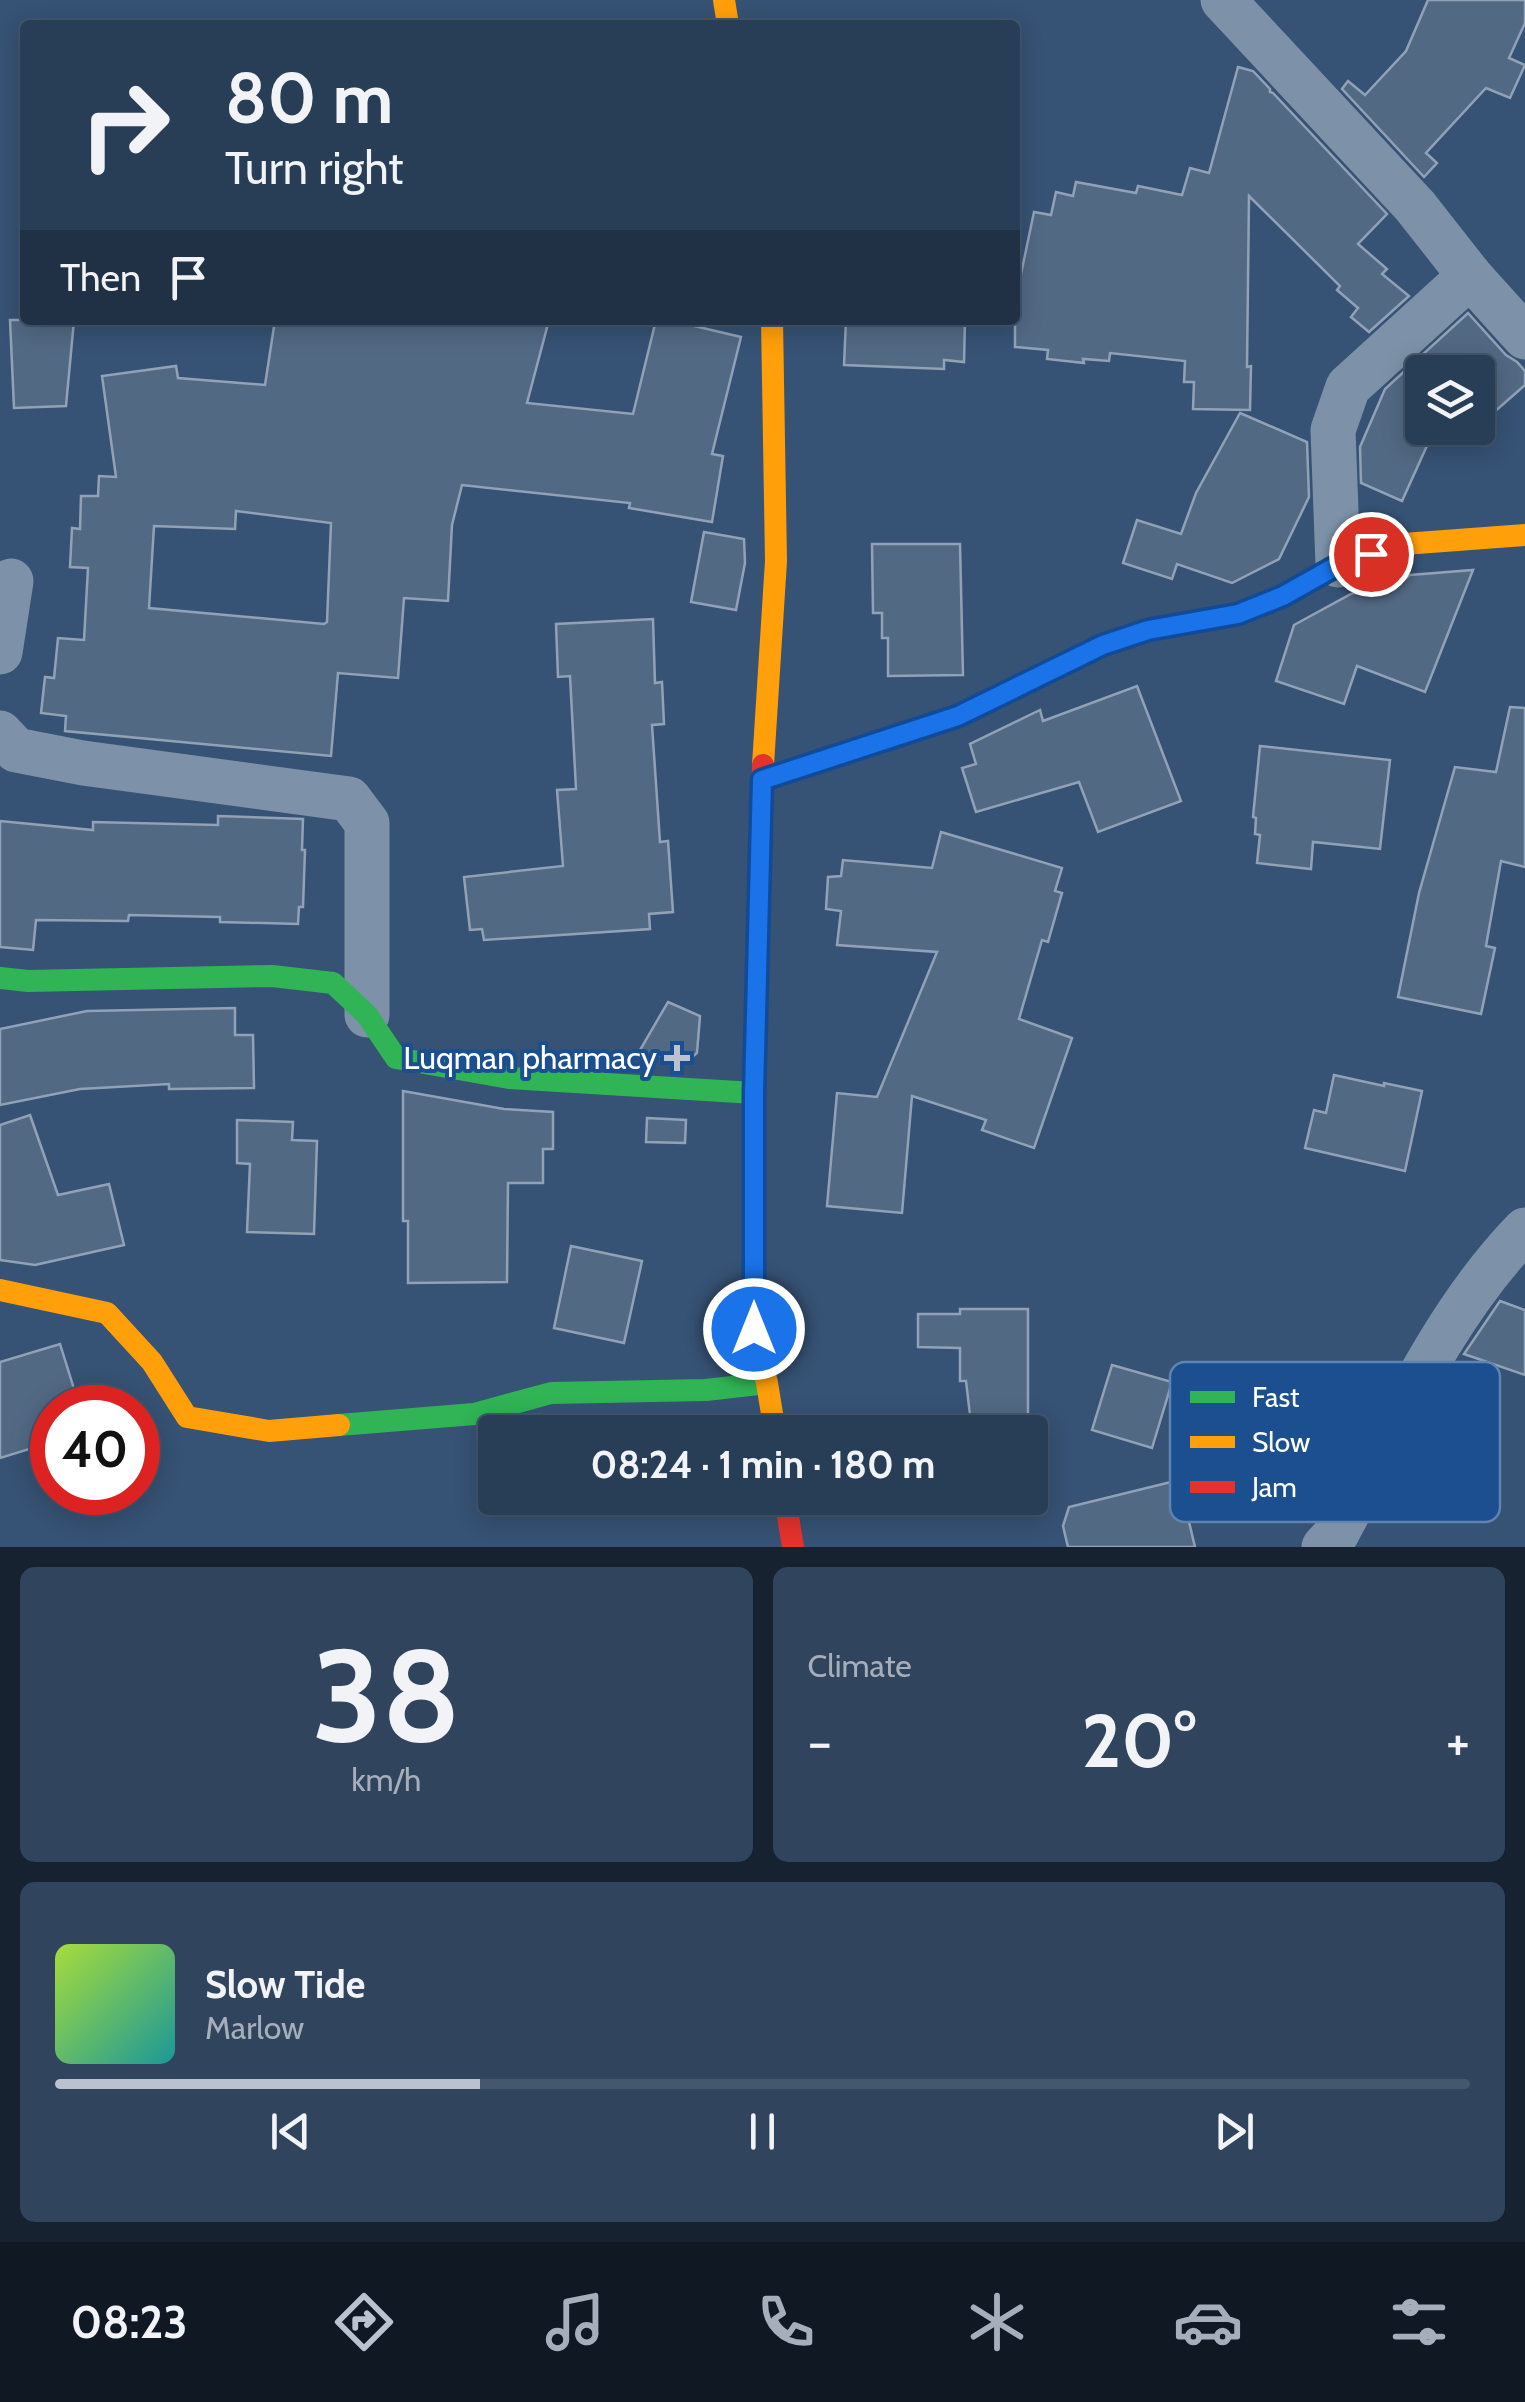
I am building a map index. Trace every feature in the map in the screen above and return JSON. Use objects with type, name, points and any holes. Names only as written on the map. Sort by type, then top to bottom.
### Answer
[{"type":"street","points":[[1223,0],[1415,206],[1525,337]]},
{"type":"street","points":[[1338,565],[1333,430],[1348,387],[1470,276]]},
{"type":"street","points":[[772,325],[776,560],[762,780],[754,1093],[754,1329],[772,1415]]},
{"type":"street","points":[[762,780],[958,716],[1103,645],[1148,630],[1238,614],[1283,596],[1338,565],[1404,544],[1525,535]]},
{"type":"street","points":[[0,652],[12,581]]},
{"type":"street","points":[[0,732],[16,750],[349,800],[368,824],[367,1015]]},
{"type":"street","points":[[0,978],[28,981],[272,976],[333,983],[367,1015],[396,1058],[509,1078],[754,1093]]},
{"type":"street","points":[[1431,1362],[1462,1308],[1525,1230]]},
{"type":"street","points":[[0,1290],[106,1313],[152,1362],[187,1417],[269,1431],[474,1414],[551,1392],[706,1390],[767,1382]]},
{"type":"street","points":[[789,1515],[794,1547]]},
{"type":"building","points":[[1428,0],[1525,0],[1525,23],[1509,58],[1525,65],[1510,98],[1486,88],[1426,153],[1437,163],[1424,177],[1342,89],[1348,81],[1365,95],[1406,51]]},
{"type":"building","points":[[1238,67],[1253,71],[1387,214],[1358,244],[1387,269],[1382,274],[1409,296],[1369,332],[1351,317],[1358,308],[1337,290],[1340,286],[1249,196],[1250,410],[1193,409],[1194,382],[1184,382],[1185,361],[1110,353],[1109,361],[1083,359],[1084,363],[1047,359],[1048,350],[1015,347],[1015,325],[1020,325],[1020,274],[1034,212],[1051,215],[1056,192],[1073,196],[1076,182],[1136,193],[1138,186],[1182,195],[1190,168],[1209,173]]},
{"type":"building","points":[[1468,313],[1525,371],[1525,385],[1495,411],[1495,355],[1422,355]]},
{"type":"building","points":[[10,320],[20,320],[20,325],[74,325],[66,406],[14,408]]},
{"type":"building","points":[[274,325],[548,325],[527,403],[633,414],[655,325],[690,325],[741,337],[712,454],[723,456],[712,522],[629,508],[630,503],[462,485],[452,525],[448,601],[404,598],[398,678],[338,673],[331,756],[65,731],[66,716],[41,713],[45,677],[54,678],[58,638],[84,640],[88,568],[70,567],[72,528],[80,529],[81,496],[98,496],[99,476],[116,477],[102,376],[176,366],[178,378],[265,385]],"holes":[[[236,511],[331,523],[327,622],[149,608],[154,526],[235,529]]]},
{"type":"building","points":[[846,325],[965,325],[964,362],[944,360],[944,369],[844,365]]},
{"type":"building","points":[[1405,371],[1405,445],[1427,445],[1402,501],[1361,483],[1360,447],[1385,389]]},
{"type":"building","points":[[1240,413],[1307,442],[1309,497],[1279,559],[1232,583],[1177,564],[1172,579],[1123,563],[1137,520],[1181,534],[1196,493]]},
{"type":"building","points":[[704,532],[744,539],[745,563],[736,610],[691,602]]},
{"type":"building","points":[[872,544],[960,544],[963,675],[888,676],[888,638],[882,638],[882,613],[873,613]]},
{"type":"building","points":[[1473,570],[1425,692],[1357,666],[1344,704],[1276,681],[1294,625],[1351,594],[1400,578]]},
{"type":"building","points":[[653,619],[655,683],[662,682],[664,724],[652,725],[660,842],[668,841],[673,912],[649,914],[650,929],[484,940],[482,929],[470,930],[464,877],[563,866],[557,790],[576,789],[570,676],[558,677],[556,624]]},
{"type":"building","points":[[1137,686],[1181,801],[1098,832],[1079,782],[976,812],[962,768],[976,764],[970,744],[1040,710],[1043,721]]},
{"type":"building","points":[[1510,707],[1525,708],[1525,867],[1501,861],[1486,946],[1495,948],[1481,1014],[1398,997],[1419,893],[1455,767],[1496,772]]},
{"type":"building","points":[[1260,746],[1390,760],[1380,849],[1313,842],[1311,869],[1257,863],[1260,835],[1255,834],[1253,817]]},
{"type":"building","points":[[218,816],[303,819],[303,907],[299,907],[298,924],[129,915],[128,921],[36,920],[33,950],[0,947],[0,821],[93,830],[93,822],[218,825]]},
{"type":"building","points":[[941,832],[1062,868],[1055,891],[1062,893],[1048,942],[1042,940],[1019,1019],[1072,1038],[1034,1148],[982,1130],[986,1120],[912,1096],[902,1213],[827,1206],[837,1093],[877,1097],[937,952],[837,945],[841,911],[826,909],[828,877],[841,876],[843,860],[932,868]]},
{"type":"building","points":[[668,1002],[700,1016],[697,1053],[691,1058],[648,1055],[640,1050]]},
{"type":"building","points":[[235,1008],[235,1035],[253,1035],[254,1088],[169,1089],[169,1084],[80,1089],[0,1105],[0,1029],[87,1011]]},
{"type":"building","points":[[1334,1075],[1422,1091],[1405,1171],[1305,1148],[1314,1110],[1326,1113]]},
{"type":"building","points":[[403,1091],[504,1109],[553,1112],[553,1149],[543,1149],[543,1183],[508,1183],[507,1282],[408,1283],[408,1221],[403,1221]]},
{"type":"building","points":[[30,1115],[58,1195],[109,1184],[124,1245],[35,1265],[0,1260],[0,1125]]},
{"type":"building","points":[[647,1118],[686,1120],[685,1143],[646,1142]]},
{"type":"building","points":[[237,1120],[293,1122],[292,1140],[317,1141],[314,1234],[247,1232],[250,1164],[237,1163]]},
{"type":"building","points":[[571,1246],[642,1261],[624,1343],[554,1328]]},
{"type":"building","points":[[1500,1301],[1525,1310],[1525,1375],[1500,1366],[1500,1362],[1464,1354]]},
{"type":"building","points":[[960,1309],[1028,1309],[1028,1415],[970,1415],[966,1381],[960,1381],[960,1348],[918,1347],[918,1314],[960,1314]]},
{"type":"building","points":[[60,1344],[73,1385],[30,1385],[30,1449],[0,1458],[0,1362]]},
{"type":"building","points":[[1112,1365],[1170,1381],[1152,1448],[1092,1430]]},
{"type":"building","points":[[1170,1482],[1170,1522],[1189,1522],[1195,1547],[1068,1547],[1063,1526],[1069,1507]]},
{"type":"traffic: fast","points":[[762,780],[958,715],[1103,645],[1197,622]]},
{"type":"traffic: fast","points":[[0,978],[28,981],[272,976],[333,983],[367,1015],[396,1058],[509,1078],[754,1093]]},
{"type":"traffic: fast","points":[[339,1425],[474,1414],[551,1393],[706,1390],[767,1383]]},
{"type":"traffic: slow","points":[[724,0],[727,20]]},
{"type":"traffic: slow","points":[[763,765],[776,561],[772,325]]},
{"type":"traffic: slow","points":[[1197,622],[1238,614],[1283,596],[1338,565],[1404,544],[1525,535]]},
{"type":"traffic: slow","points":[[754,1234],[754,1329],[772,1415]]},
{"type":"traffic: slow","points":[[0,1290],[107,1313],[152,1362],[187,1417],[269,1431],[339,1425]]},
{"type":"traffic: jam","points":[[754,1234],[763,765]]},
{"type":"traffic: jam","points":[[788,1515],[793,1547]]},
{"type":"place","name":"Luqman pharmacy","points":[[677,1058]]},
{"type":"route","points":[[754,1329],[754,1093],[762,780],[958,716],[1103,645],[1148,630],[1238,614],[1283,596],[1338,565],[1371,554]]}]
